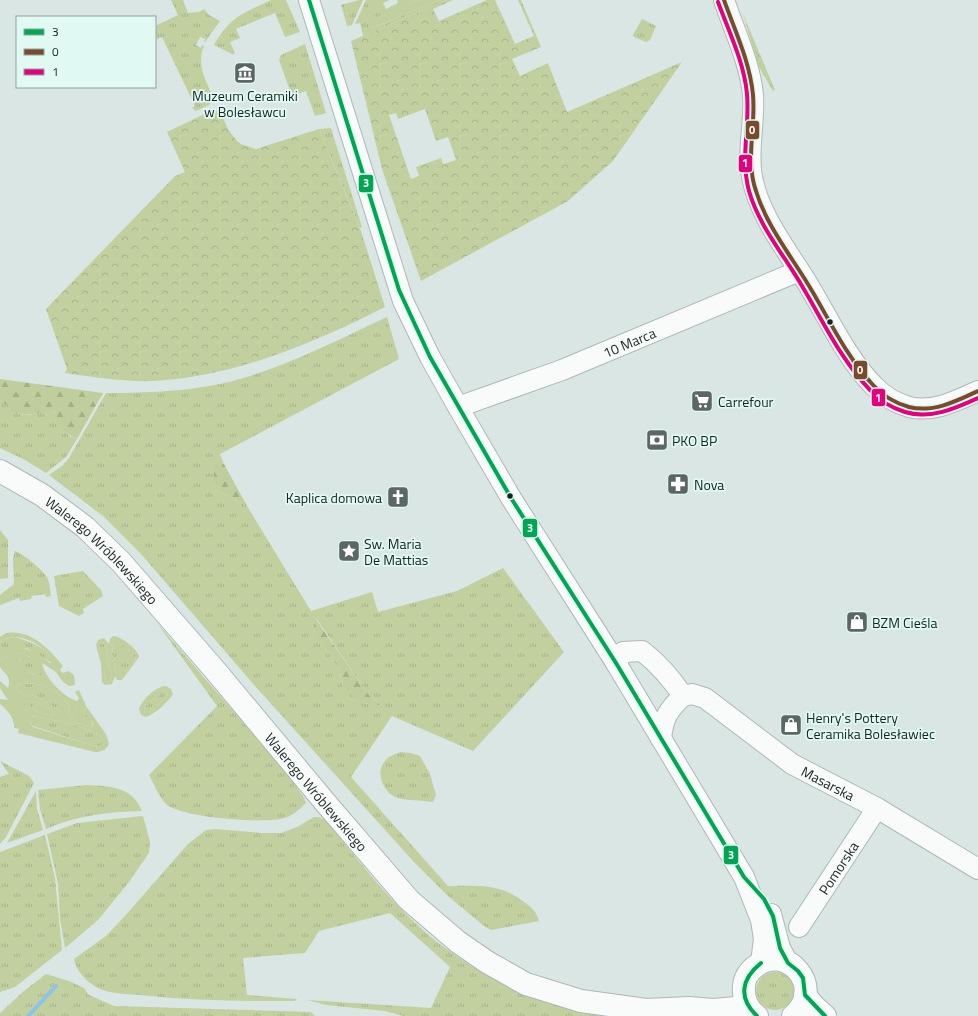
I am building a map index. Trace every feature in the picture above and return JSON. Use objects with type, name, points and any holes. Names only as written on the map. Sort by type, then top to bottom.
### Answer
[{"type":"main road","name":"Walerego Wróblewskiego","points":[[0,471],[42,495],[85,528],[121,562],[214,669],[409,900],[437,926],[487,962],[526,984],[581,1001],[629,1009],[659,1010],[689,1008],[714,1010],[736,1008],[754,1013]]},
{"type":"main road","points":[[754,1013],[745,998],[744,983],[753,968],[761,962],[774,960],[788,963],[798,971],[803,978],[806,995],[813,1005],[825,1016]]},
{"type":"main road","name":"Walerego Wróblewskiego","points":[[689,1008],[732,991],[744,983]]},
{"type":"main road","points":[[793,1016],[801,1007],[806,995]]},
{"type":"street","points":[[309,0],[399,290],[430,357],[511,498],[616,664],[744,877],[761,920],[764,939],[761,962]]},
{"type":"street","points":[[724,0],[743,56],[753,95],[752,176],[763,208],[799,271],[864,374],[884,395],[908,407],[925,409],[941,406],[978,391]]},
{"type":"street","name":"10 Marca","points":[[458,407],[562,370],[799,271]]},
{"type":"street","points":[[616,664],[622,652],[642,651],[658,663],[671,677],[683,696],[666,713],[662,724],[661,739]]},
{"type":"street","name":"Masarska","points":[[683,696],[692,694],[705,698],[792,764],[877,808],[978,869]]},
{"type":"street","name":"Pomorska","points":[[799,927],[877,808]]},
{"type":"street","points":[[744,877],[764,899],[772,916],[780,948],[788,963]]},
{"type":"green space","points":[[171,0],[183,0],[188,13],[199,12],[204,9],[209,15],[220,21],[205,42],[205,39],[200,37],[196,45],[201,48],[202,45],[204,46],[201,60],[203,73],[214,99],[209,105],[196,111],[192,108],[195,106],[162,37],[156,40],[156,26],[178,15]]},
{"type":"green space","points":[[271,0],[286,0],[300,32],[285,37],[275,13],[236,29],[240,38],[230,42],[235,53],[232,54],[214,45],[226,28],[238,17]]},
{"type":"green space","points":[[363,0],[352,25],[347,26],[341,5]]},
{"type":"green space","points":[[366,0],[390,0],[383,3],[386,9],[398,3],[397,0],[417,0],[376,18],[369,18],[373,28],[439,0],[447,0],[363,36],[360,23],[355,24]]},
{"type":"green space","points":[[417,0],[439,0],[373,28],[368,18],[375,15],[376,17]]},
{"type":"green space","points":[[447,0],[453,0],[433,9],[439,21],[487,0],[495,0],[515,44],[534,36],[518,0],[521,0],[541,47],[512,59],[520,76],[548,63],[567,112],[682,62],[613,161],[568,201],[421,281],[382,169],[351,41]],"holes":[[[425,109],[436,141],[448,137],[456,160],[443,164],[441,158],[416,167],[419,176],[411,179],[389,115],[396,113],[398,119]]]},
{"type":"green space","points":[[743,14],[775,90],[773,91],[759,67]]},
{"type":"green space","points":[[642,19],[656,26],[650,40],[646,42],[634,37],[633,35]]},
{"type":"green space","points":[[305,44],[326,113],[315,116],[306,91],[292,96],[279,60],[281,55]]},
{"type":"green space","points":[[211,111],[220,111],[228,129],[237,141],[241,144],[256,149],[319,129],[361,231],[385,307],[302,345],[273,356],[213,373],[153,381],[131,381],[65,373],[67,369],[46,309],[175,176],[185,172],[167,132]]},
{"type":"green space","points":[[331,128],[362,227],[360,228],[319,129]]},
{"type":"green space","points":[[387,317],[399,359],[220,454],[224,464],[218,463],[214,485],[217,490],[247,506],[311,611],[372,592],[378,612],[457,591],[503,568],[564,652],[473,751],[392,716],[351,777],[448,886],[478,886],[506,891],[527,904],[535,912],[539,921],[491,930],[484,926],[448,896],[414,862],[255,686],[141,554],[103,516],[49,475],[62,466],[69,458],[106,393],[183,390],[232,381],[300,357]],"holes":[[[316,618],[367,693],[380,705],[343,686],[339,668],[326,650]]]},
{"type":"green space","points":[[0,379],[103,393],[77,439],[65,431],[56,412],[54,411],[24,415],[15,412],[0,400]]},
{"type":"green space","points":[[0,400],[17,413],[24,415],[44,411],[56,412],[69,436],[77,439],[66,457],[46,473],[25,460],[0,448]]},
{"type":"green space","points":[[218,463],[224,464],[247,506],[217,490],[214,485],[214,466]]},
{"type":"green space","points":[[0,530],[8,540],[8,578],[0,579]]},
{"type":"green space","points":[[15,551],[27,558],[45,574],[49,582],[51,596],[46,597],[45,594],[32,596],[31,599],[20,601],[19,598],[0,605],[0,595],[14,584],[13,558]]},
{"type":"green space","points":[[83,571],[101,590],[103,596],[83,609],[84,613],[79,616],[59,606],[54,576]]},
{"type":"green space","points":[[315,618],[367,693],[380,705],[363,704],[351,695],[343,686],[339,668],[326,650],[315,628]]},
{"type":"green space","points":[[157,623],[285,771],[306,803],[295,813],[281,819],[239,820],[188,813],[175,809],[164,802],[149,775],[217,706]]},
{"type":"green space","points":[[6,633],[15,633],[31,637],[45,647],[58,660],[63,666],[60,670],[62,673],[68,671],[74,675],[75,685],[69,686],[63,682],[56,672],[42,663],[50,680],[60,691],[71,699],[77,701],[79,698],[75,692],[79,690],[86,706],[106,734],[109,744],[107,748],[102,751],[95,752],[18,733],[19,729],[14,728],[10,714],[0,704],[0,699],[8,700],[0,688],[0,681],[8,688],[9,680],[7,675],[0,667],[0,660],[21,647],[37,653],[50,663],[52,662],[44,650],[29,640],[13,637],[0,643],[0,637]],"holes":[[[23,653],[33,659],[43,677],[27,672],[19,658],[20,654]],[[22,683],[39,684],[48,688],[65,700],[70,708],[70,712],[65,714],[35,696],[18,692],[16,686]],[[34,701],[51,709],[55,715],[40,713],[32,709],[28,703]],[[77,708],[83,711],[93,723],[93,727],[69,721]],[[36,716],[82,728],[98,735],[103,739],[103,744],[98,747],[33,727],[29,720],[31,717]]]},
{"type":"green space","points":[[113,636],[125,641],[133,647],[139,657],[122,680],[117,680],[115,676],[112,684],[105,685],[102,682],[101,664],[96,645],[98,640],[104,638],[109,644],[110,639]],"holes":[[[116,641],[136,655],[135,660],[122,678],[117,675],[112,654],[113,642]],[[101,642],[106,645],[111,680],[108,683],[105,679],[104,664],[99,646]]]},
{"type":"green space","points":[[14,637],[43,649],[48,653],[52,663],[26,648],[13,652],[0,660],[0,643],[5,639]]},
{"type":"green space","points":[[116,640],[136,655],[135,660],[122,678],[117,675],[112,654],[113,642]]},
{"type":"green space","points":[[101,642],[106,645],[111,680],[108,683],[106,681],[99,646]]},
{"type":"green space","points":[[23,653],[33,659],[44,677],[27,672],[19,658],[20,654]]},
{"type":"green space","points":[[22,683],[39,684],[52,690],[65,700],[70,708],[70,712],[65,714],[35,696],[18,692],[16,686]]},
{"type":"green space","points":[[166,686],[171,689],[173,694],[171,697],[153,713],[146,717],[141,715],[139,709],[143,701],[154,691]],"holes":[[[165,690],[168,694],[167,697],[149,712],[144,712],[145,706]]]},
{"type":"green space","points":[[165,690],[168,694],[167,697],[149,712],[144,712],[145,706]]},
{"type":"green space","points":[[34,701],[51,709],[55,715],[44,714],[32,709],[28,703]]},
{"type":"green space","points":[[77,708],[88,715],[93,727],[69,721]]},
{"type":"green space","points":[[36,716],[72,724],[91,731],[103,739],[103,744],[98,747],[94,746],[33,726],[29,720],[31,717]]},
{"type":"green space","points":[[400,752],[420,756],[430,774],[436,795],[433,802],[408,800],[395,797],[387,790],[382,780],[381,769],[387,759]]},
{"type":"green space","points":[[0,761],[29,776],[34,783],[6,837],[0,844],[0,777],[9,774]]},
{"type":"green space","points":[[87,785],[112,787],[127,792],[138,803],[142,811],[117,812],[81,817],[46,829],[40,809],[38,790]]},
{"type":"green space","points":[[36,791],[37,809],[43,830],[7,843]]},
{"type":"green space","points":[[143,816],[150,842],[149,853],[129,882],[98,920],[65,948],[60,919],[58,884],[47,834],[77,823]]},
{"type":"green space","points":[[314,817],[319,817],[327,821],[365,869],[407,915],[437,942],[456,956],[497,981],[541,1000],[563,1008],[610,1016],[403,1016],[385,1011],[326,1005],[307,1000],[431,1008],[450,967],[390,913],[319,931],[305,953],[243,958],[247,995],[297,999],[295,1001],[199,1000],[118,993],[106,991],[96,987],[85,979],[79,972],[74,959],[106,936],[188,844],[206,830],[215,829],[281,833],[297,827]]},
{"type":"green space","points":[[45,835],[55,878],[62,950],[15,987],[0,992],[0,852]]},
{"type":"green space","points":[[771,972],[779,972],[789,977],[793,984],[793,998],[789,1005],[779,1010],[771,1010],[761,1005],[759,1002],[756,995],[756,987],[761,977],[764,975]]},
{"type":"green space","points":[[46,974],[69,981],[84,988],[89,995],[114,1006],[311,1012],[315,1016],[0,1016],[0,1013],[24,991]]},
{"type":"waterway","points":[[28,1016],[56,986]]},
{"type":"transit line","name":"3","points":[[309,0],[399,290],[430,357],[511,498],[616,663],[744,877],[764,899],[773,916],[780,948],[788,963],[798,971],[803,978],[805,995],[825,1016]]},
{"type":"transit line","name":"0","points":[[724,0],[742,47],[749,71],[754,107],[751,167],[760,203],[771,226],[806,281],[853,361],[880,392],[909,407],[927,408],[945,405],[978,391]]},
{"type":"transit line","name":"1","points":[[718,2],[736,47],[743,70],[748,106],[745,167],[746,179],[753,204],[765,228],[802,286],[841,353],[850,366],[877,397],[905,412],[924,415],[933,414],[961,406],[978,398]]},
{"type":"transit line","name":"3","points":[[757,1016],[747,1002],[744,989],[749,976],[761,963]]},
{"type":"place","name":"Muzeum Ceramiki w Bolesławcu","points":[[245,73]]},
{"type":"place","name":"Carrefour","points":[[702,401]]},
{"type":"place","name":"PKO BP","points":[[657,440]]},
{"type":"place","name":"Nova","points":[[678,484]]},
{"type":"place","name":"Kaplica domowa","points":[[398,497]]},
{"type":"place","name":"Sw. Maria De Mattias","points":[[349,551]]},
{"type":"place","name":"BZM Cieśla","points":[[857,622]]},
{"type":"place","name":"Henry's Pottery Ceramika Bolesławiec","points":[[791,725]]}]
